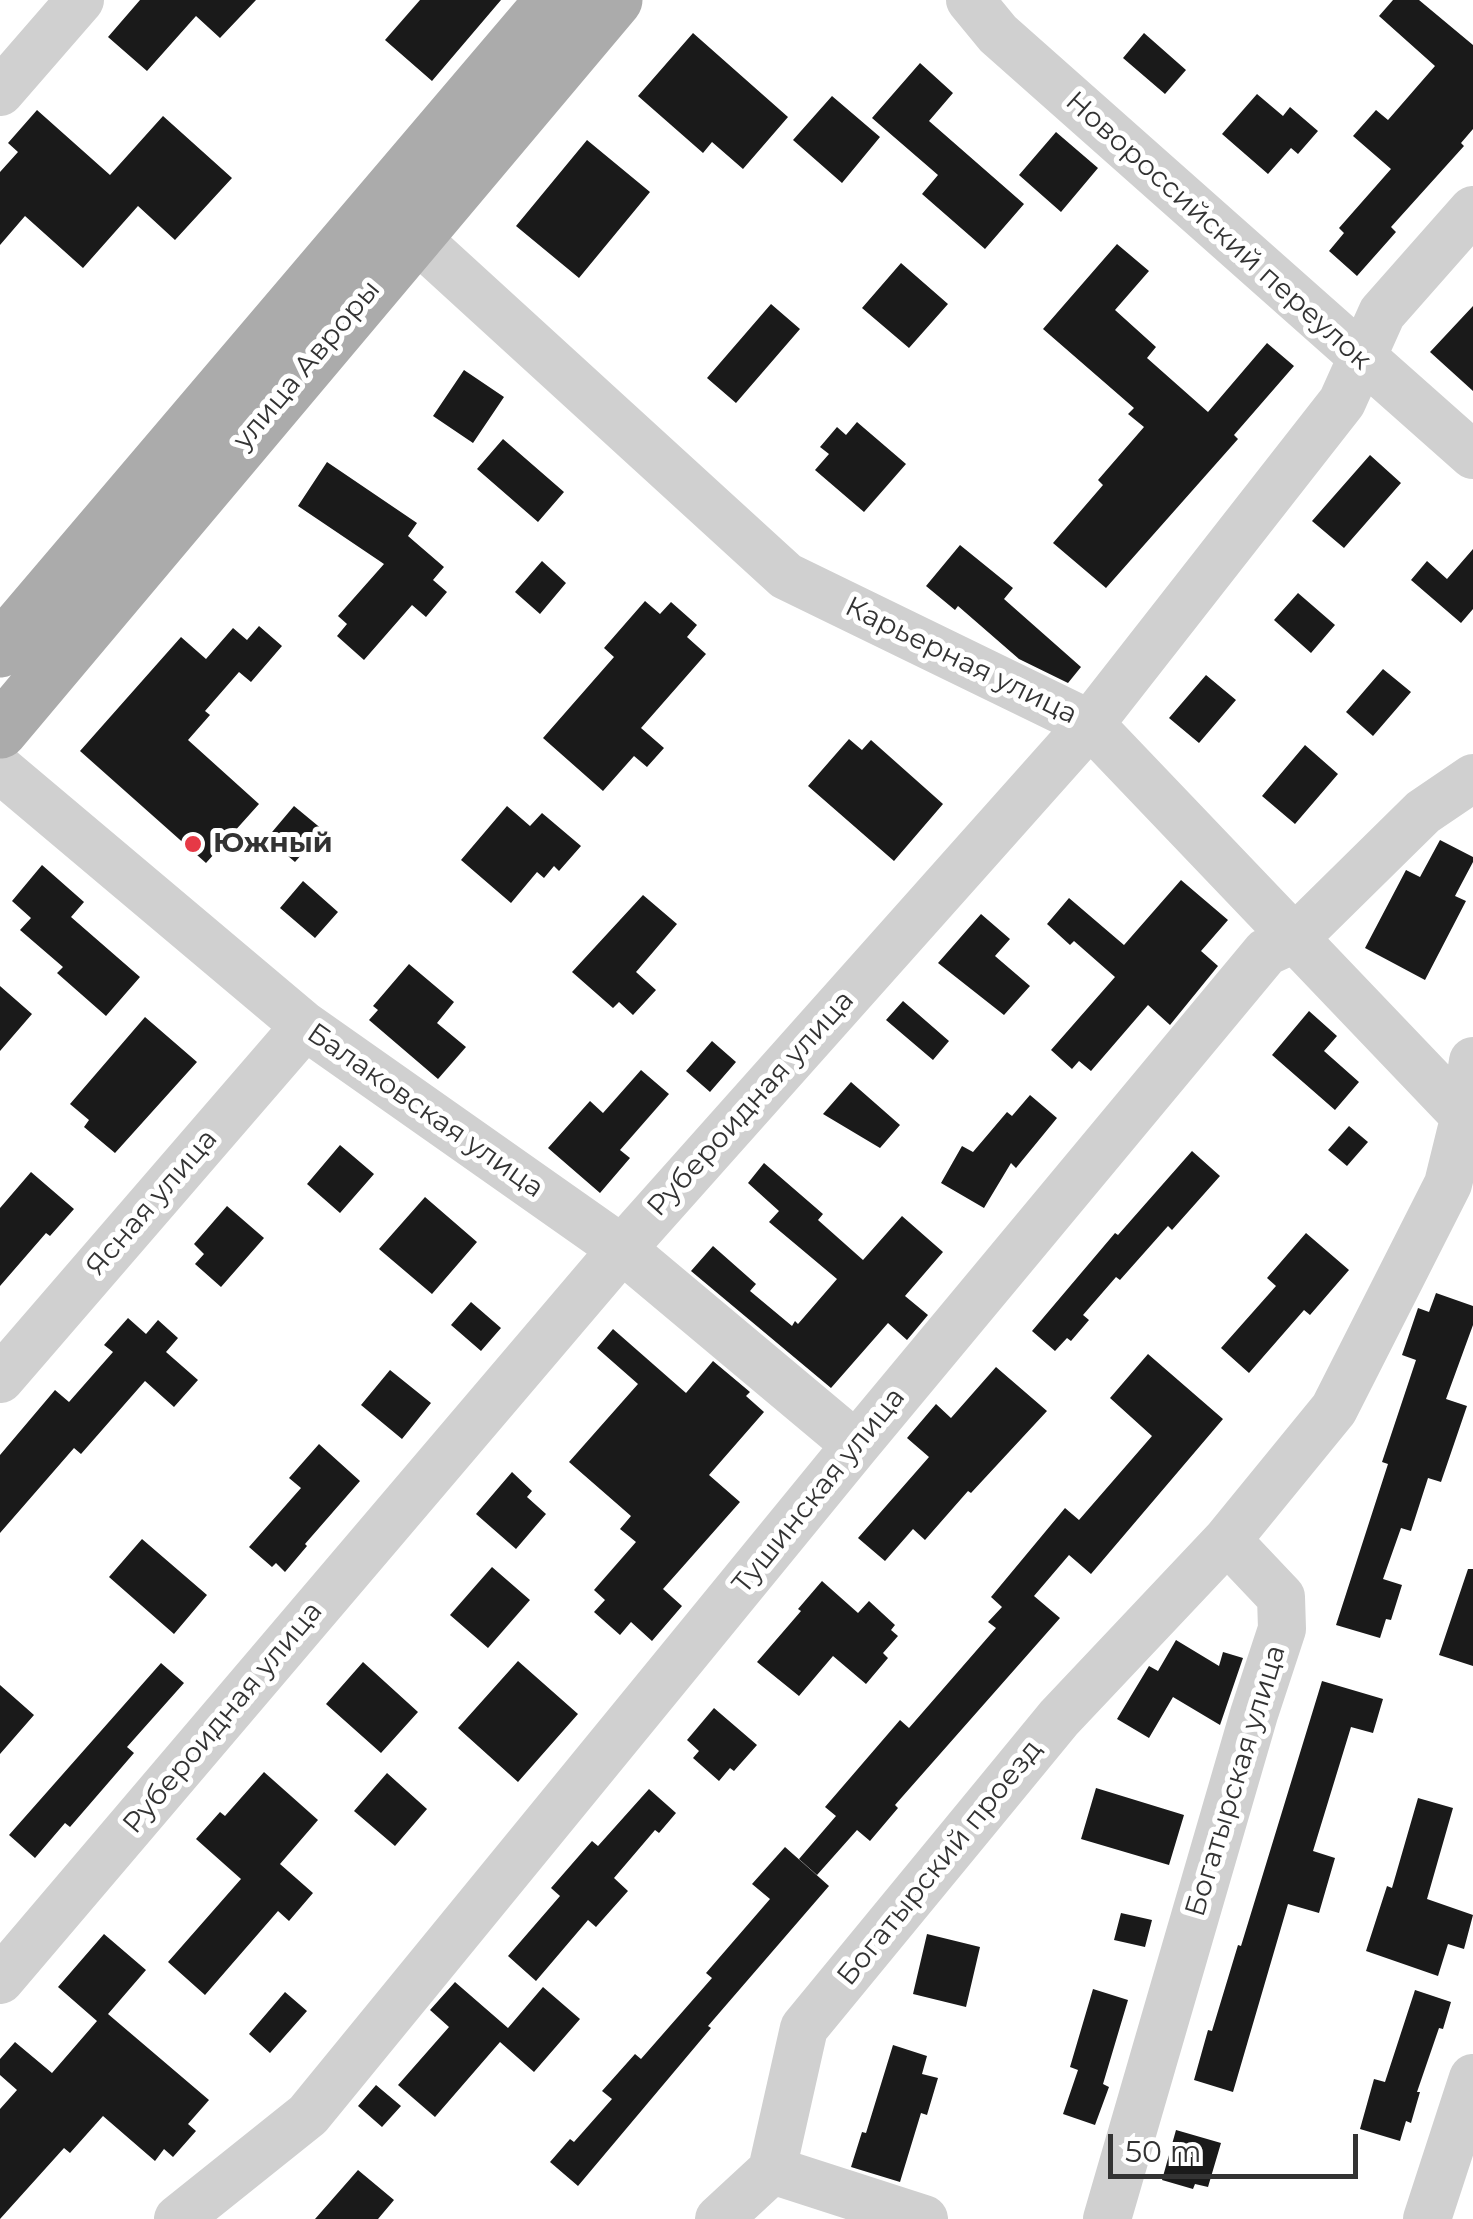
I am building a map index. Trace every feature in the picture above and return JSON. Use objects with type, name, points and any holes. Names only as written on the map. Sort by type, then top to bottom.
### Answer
[{"type":"main road","name":"улица Авроры","points":[[0,650],[552,0]]},
{"type":"main road","name":"улица Авроры","points":[[0,731],[615,0]]},
{"type":"street","points":[[0,92],[80,0]]},
{"type":"street","name":"Новороссийский переулок","points":[[970,0],[998,34],[1361,359],[1473,454]]},
{"type":"street","name":"Рубероидная улица","points":[[0,1980],[622,1249],[1090,724],[1342,402],[1382,313],[1473,210]]},
{"type":"street","name":"Карьерная улица","points":[[415,237],[786,576],[1090,724],[1469,1120]]},
{"type":"street","name":"Балаковская улица","points":[[0,770],[305,1026],[622,1249],[856,1445]]},
{"type":"street","name":"Тушинская улица","points":[[178,2219],[308,2114],[1266,952],[1294,938],[1423,812],[1473,778]]},
{"type":"street","name":"Ясная улица","points":[[0,1379],[305,1026]]},
{"type":"street","points":[[1227,1540],[1334,1409],[1448,1184],[1469,1120],[1473,1060]]},
{"type":"street","name":"Богатырский проезд","points":[[772,2170],[804,2028],[1059,1718],[1227,1540]]},
{"type":"street","name":"Богатырская улица","points":[[1107,2219],[1282,1629],[1281,1597],[1227,1540]]},
{"type":"street","points":[[1427,2219],[1473,2078]]},
{"type":"street","points":[[718,2219],[772,2170],[924,2219]]},
{"type":"building","points":[[140,0],[256,0],[220,38],[196,16],[147,71],[108,37]]},
{"type":"building","points":[[420,0],[501,0],[432,81],[385,40]]},
{"type":"building","points":[[1393,0],[1419,0],[1473,45],[1473,129],[1461,143],[1464,146],[1391,227],[1396,232],[1357,276],[1329,251],[1344,233],[1339,228],[1391,169],[1353,136],[1376,110],[1388,120],[1435,66],[1379,16]]},
{"type":"building","points":[[693,33],[788,117],[743,169],[712,142],[703,153],[638,96]]},
{"type":"building","points":[[1144,33],[1186,70],[1165,94],[1123,58]]},
{"type":"building","points":[[920,63],[953,93],[929,121],[1024,204],[985,249],[922,194],[938,175],[872,118]]},
{"type":"building","points":[[1257,94],[1283,116],[1290,107],[1318,131],[1298,154],[1291,148],[1268,174],[1222,134]]},
{"type":"building","points":[[832,96],[880,137],[842,183],[793,140]]},
{"type":"building","points":[[37,110],[110,175],[163,116],[232,178],[175,240],[138,206],[83,268],[25,216],[0,245],[0,172],[18,152],[8,143]]},
{"type":"building","points":[[1056,132],[1098,168],[1061,212],[1019,175]]},
{"type":"building","points":[[587,140],[650,192],[579,278],[516,226]]},
{"type":"building","points":[[1117,244],[1149,271],[1115,310],[1156,347],[1147,358],[1208,412],[1267,343],[1294,366],[1234,435],[1238,439],[1106,588],[1053,543],[1103,485],[1098,480],[1144,427],[1128,414],[1134,408],[1043,329]]},
{"type":"building","points":[[901,263],[948,304],[909,348],[862,308]]},
{"type":"building","points":[[771,304],[800,329],[736,403],[707,378]]},
{"type":"building","points":[[1473,306],[1473,391],[1430,352]]},
{"type":"building","points":[[464,370],[504,397],[473,443],[433,416]]},
{"type":"building","points":[[857,422],[906,464],[864,512],[815,470],[829,454],[820,447],[837,427],[846,435]]},
{"type":"building","points":[[503,439],[564,492],[538,522],[477,469]]},
{"type":"building","points":[[1370,455],[1401,483],[1344,548],[1312,521]]},
{"type":"building","points":[[327,462],[417,523],[408,536],[444,567],[433,580],[447,592],[426,617],[412,605],[364,660],[337,636],[347,624],[338,616],[384,564],[298,506]]},
{"type":"building","points":[[960,545],[1013,588],[1004,599],[1081,667],[1068,683],[1019,659],[958,606],[955,610],[926,586]]},
{"type":"building","points":[[1473,549],[1473,609],[1461,623],[1411,580],[1427,561],[1447,579]]},
{"type":"building","points":[[542,561],[566,583],[540,614],[515,592]]},
{"type":"building","points":[[1298,593],[1335,625],[1311,653],[1274,620]]},
{"type":"building","points":[[645,601],[660,614],[671,602],[697,625],[687,637],[706,654],[641,728],[664,748],[647,767],[634,756],[603,791],[543,738],[614,657],[604,648]]},
{"type":"building","points":[[259,626],[282,646],[251,682],[239,672],[205,711],[210,715],[188,740],[259,804],[206,863],[80,751],[181,637],[206,659],[233,628],[247,640]]},
{"type":"building","points":[[1383,669],[1411,692],[1373,736],[1346,712]]},
{"type":"building","points":[[1206,675],[1236,700],[1199,743],[1169,718]]},
{"type":"building","points":[[849,739],[862,750],[871,740],[943,804],[894,861],[808,786]]},
{"type":"building","points":[[1305,745],[1338,774],[1295,824],[1262,796]]},
{"type":"building","points":[[294,806],[323,830],[295,862],[267,838]]},
{"type":"building","points":[[507,806],[530,826],[542,813],[581,846],[559,871],[554,866],[544,878],[537,872],[511,903],[461,860]]},
{"type":"building","points":[[1440,840],[1473,857],[1473,862],[1455,896],[1466,901],[1425,980],[1365,948],[1406,870],[1420,877]]},
{"type":"building","points":[[42,865],[84,902],[71,917],[140,977],[106,1016],[57,973],[63,967],[20,930],[31,918],[12,901]]},
{"type":"building","points":[[1181,880],[1228,920],[1201,951],[1218,966],[1170,1025],[1148,1005],[1091,1071],[1079,1061],[1072,1069],[1051,1050],[1115,977],[1074,941],[1070,945],[1047,924],[1069,898],[1124,945]]},
{"type":"building","points":[[303,881],[338,912],[315,938],[280,908]]},
{"type":"building","points":[[643,895],[677,924],[636,972],[656,990],[633,1015],[619,1002],[613,1008],[572,972]]},
{"type":"building","points":[[981,914],[1010,939],[995,956],[1030,986],[1004,1015],[938,963]]},
{"type":"building","points":[[409,964],[454,1002],[437,1023],[466,1047],[438,1079],[369,1020],[378,1010],[373,1006]]},
{"type":"building","points":[[0,986],[32,1014],[0,1051]]},
{"type":"building","points":[[903,1001],[949,1041],[933,1060],[886,1020]]},
{"type":"building","points":[[1309,1011],[1337,1036],[1324,1051],[1359,1082],[1335,1110],[1272,1055]]},
{"type":"building","points":[[145,1017],[197,1062],[115,1153],[84,1127],[89,1120],[70,1104]]},
{"type":"building","points":[[712,1041],[736,1062],[710,1092],[686,1071]]},
{"type":"building","points":[[641,1070],[669,1094],[620,1150],[630,1158],[600,1193],[548,1148],[590,1101],[603,1113]]},
{"type":"building","points":[[851,1082],[900,1125],[880,1148],[823,1114]]},
{"type":"building","points":[[1030,1095],[1057,1118],[1016,1168],[1011,1163],[984,1208],[941,1183],[962,1146],[973,1152],[1007,1112],[1012,1116]]},
{"type":"building","points":[[1349,1126],[1368,1142],[1347,1166],[1328,1150]]},
{"type":"building","points":[[340,1145],[374,1174],[340,1213],[307,1184]]},
{"type":"building","points":[[1192,1151],[1220,1176],[1172,1230],[1168,1226],[1120,1280],[1116,1277],[1083,1315],[1089,1320],[1071,1341],[1067,1338],[1055,1351],[1032,1331],[1115,1233],[1118,1235]]},
{"type":"building","points":[[764,1163],[823,1214],[818,1220],[863,1260],[902,1216],[943,1252],[905,1296],[928,1315],[907,1340],[888,1323],[831,1388],[691,1271],[713,1246],[756,1284],[750,1291],[792,1326],[837,1279],[769,1222],[779,1211],[748,1183]]},
{"type":"building","points":[[31,1172],[74,1209],[50,1236],[46,1233],[0,1286],[0,1208]]},
{"type":"building","points":[[425,1197],[477,1242],[432,1294],[379,1249]]},
{"type":"building","points":[[227,1206],[264,1238],[221,1287],[195,1264],[204,1254],[194,1244]]},
{"type":"building","points":[[1306,1233],[1349,1270],[1310,1315],[1304,1310],[1249,1373],[1221,1348],[1276,1286],[1267,1278]]},
{"type":"building","points":[[1436,1293],[1473,1306],[1473,1325],[1446,1399],[1467,1406],[1441,1482],[1428,1478],[1411,1531],[1401,1528],[1383,1579],[1402,1585],[1391,1620],[1386,1619],[1380,1638],[1336,1625],[1388,1464],[1382,1462],[1416,1360],[1402,1355],[1418,1308],[1429,1312]]},
{"type":"building","points":[[471,1302],[501,1328],[481,1351],[451,1325]]},
{"type":"building","points":[[128,1318],[146,1334],[158,1320],[178,1338],[166,1352],[198,1380],[174,1407],[145,1381],[81,1454],[74,1448],[0,1533],[0,1455],[55,1390],[69,1402],[113,1352],[104,1345]]},
{"type":"building","points":[[613,1329],[686,1393],[713,1361],[750,1392],[746,1396],[764,1412],[709,1475],[740,1502],[663,1589],[682,1606],[652,1641],[631,1622],[620,1635],[594,1612],[605,1600],[594,1590],[636,1542],[620,1529],[631,1516],[569,1462],[638,1384],[597,1348]]},
{"type":"building","points":[[1148,1354],[1223,1419],[1091,1574],[1069,1555],[1034,1596],[1060,1618],[895,1805],[898,1808],[870,1841],[857,1830],[817,1875],[799,1859],[836,1816],[825,1807],[900,1720],[909,1728],[996,1628],[988,1622],[1002,1607],[991,1597],[1065,1508],[1079,1520],[1152,1436],[1110,1398]]},
{"type":"building","points":[[996,1367],[1047,1411],[925,1540],[913,1529],[885,1561],[858,1538],[929,1457],[907,1438],[936,1404],[951,1418]]},
{"type":"building","points":[[390,1370],[431,1403],[402,1439],[361,1405]]},
{"type":"building","points":[[319,1444],[360,1481],[285,1572],[276,1563],[272,1567],[249,1547],[301,1488],[289,1478]]},
{"type":"building","points":[[512,1472],[532,1491],[527,1497],[546,1514],[516,1549],[476,1514]]},
{"type":"building","points":[[142,1539],[207,1595],[174,1634],[109,1577]]},
{"type":"building","points":[[492,1567],[530,1600],[488,1648],[450,1615]]},
{"type":"building","points":[[1468,1569],[1473,1569],[1473,1666],[1439,1655]]},
{"type":"building","points":[[822,1581],[858,1613],[869,1601],[895,1625],[891,1630],[898,1636],[883,1653],[888,1658],[866,1684],[833,1656],[799,1696],[757,1662]]},
{"type":"building","points":[[1176,1640],[1219,1666],[1223,1652],[1243,1658],[1220,1725],[1173,1697],[1149,1738],[1117,1719],[1149,1666],[1158,1671]]},
{"type":"building","points":[[518,1661],[578,1714],[518,1782],[458,1728]]},
{"type":"building","points":[[363,1662],[418,1712],[381,1753],[326,1704]]},
{"type":"building","points":[[161,1663],[184,1683],[127,1747],[134,1753],[70,1827],[65,1823],[35,1858],[9,1835]]},
{"type":"building","points":[[1322,1681],[1383,1699],[1373,1733],[1351,1727],[1313,1851],[1335,1858],[1319,1913],[1288,1904],[1233,2092],[1194,2080],[1208,2030],[1212,2031],[1238,1945],[1241,1946]]},
{"type":"building","points":[[0,1685],[34,1715],[0,1754]]},
{"type":"building","points":[[714,1708],[757,1745],[734,1771],[730,1768],[719,1781],[693,1758],[699,1751],[687,1740]]},
{"type":"building","points":[[264,1772],[318,1820],[280,1864],[313,1893],[289,1921],[278,1911],[205,1995],[168,1962],[241,1879],[196,1839],[220,1812],[225,1816]]},
{"type":"building","points":[[387,1773],[427,1809],[395,1846],[354,1811]]},
{"type":"building","points":[[1096,1788],[1184,1815],[1169,1865],[1081,1839]]},
{"type":"building","points":[[649,1789],[676,1813],[659,1833],[655,1830],[614,1878],[628,1891],[596,1927],[588,1920],[536,1981],[508,1956],[560,1896],[551,1888],[592,1841],[598,1846]]},
{"type":"building","points":[[1418,1798],[1453,1808],[1427,1899],[1473,1915],[1464,1949],[1448,1944],[1438,1976],[1366,1951],[1387,1886],[1392,1888]]},
{"type":"building","points":[[785,1847],[829,1886],[578,2186],[550,2162],[570,2139],[574,2142],[612,2099],[602,2091],[635,2054],[641,2059],[712,1978],[706,1973],[770,1899],[752,1884]]},
{"type":"building","points":[[1121,1913],[1152,1920],[1145,1947],[1114,1940]]},
{"type":"building","points":[[104,1934],[146,1970],[108,2014],[209,2100],[188,2124],[196,2131],[173,2157],[164,2149],[155,2161],[103,2116],[70,2153],[64,2148],[0,2219],[0,2109],[17,2090],[0,2075],[0,2059],[15,2042],[52,2073],[97,2021],[58,1987]]},
{"type":"building","points":[[927,1934],[980,1947],[966,2007],[913,1994]]},
{"type":"building","points":[[455,1982],[508,2028],[543,1987],[580,2019],[534,2072],[500,2042],[435,2117],[398,2085],[449,2027],[430,2010]]},
{"type":"building","points":[[1093,1989],[1128,2000],[1103,2084],[1109,2087],[1095,2125],[1063,2114],[1078,2070],[1070,2067]]},
{"type":"building","points":[[1415,1990],[1451,2002],[1417,2092],[1411,2123],[1406,2121],[1400,2141],[1360,2129],[1374,2079],[1385,2082]]},
{"type":"building","points":[[285,1992],[307,2011],[270,2053],[249,2034]]},
{"type":"building","points":[[893,2045],[927,2056],[922,2074],[938,2078],[927,2115],[921,2113],[900,2182],[851,2167],[862,2132],[866,2133]]},
{"type":"building","points":[[376,2085],[401,2106],[382,2127],[358,2106]]},
{"type":"building","points":[[1176,2130],[1221,2143],[1208,2187],[1195,2184],[1193,2189],[1162,2180]]},
{"type":"building","points":[[358,2170],[394,2200],[378,2219],[315,2219]]},
{"type":"place","name":"Южный","points":[[193,844]]}]
